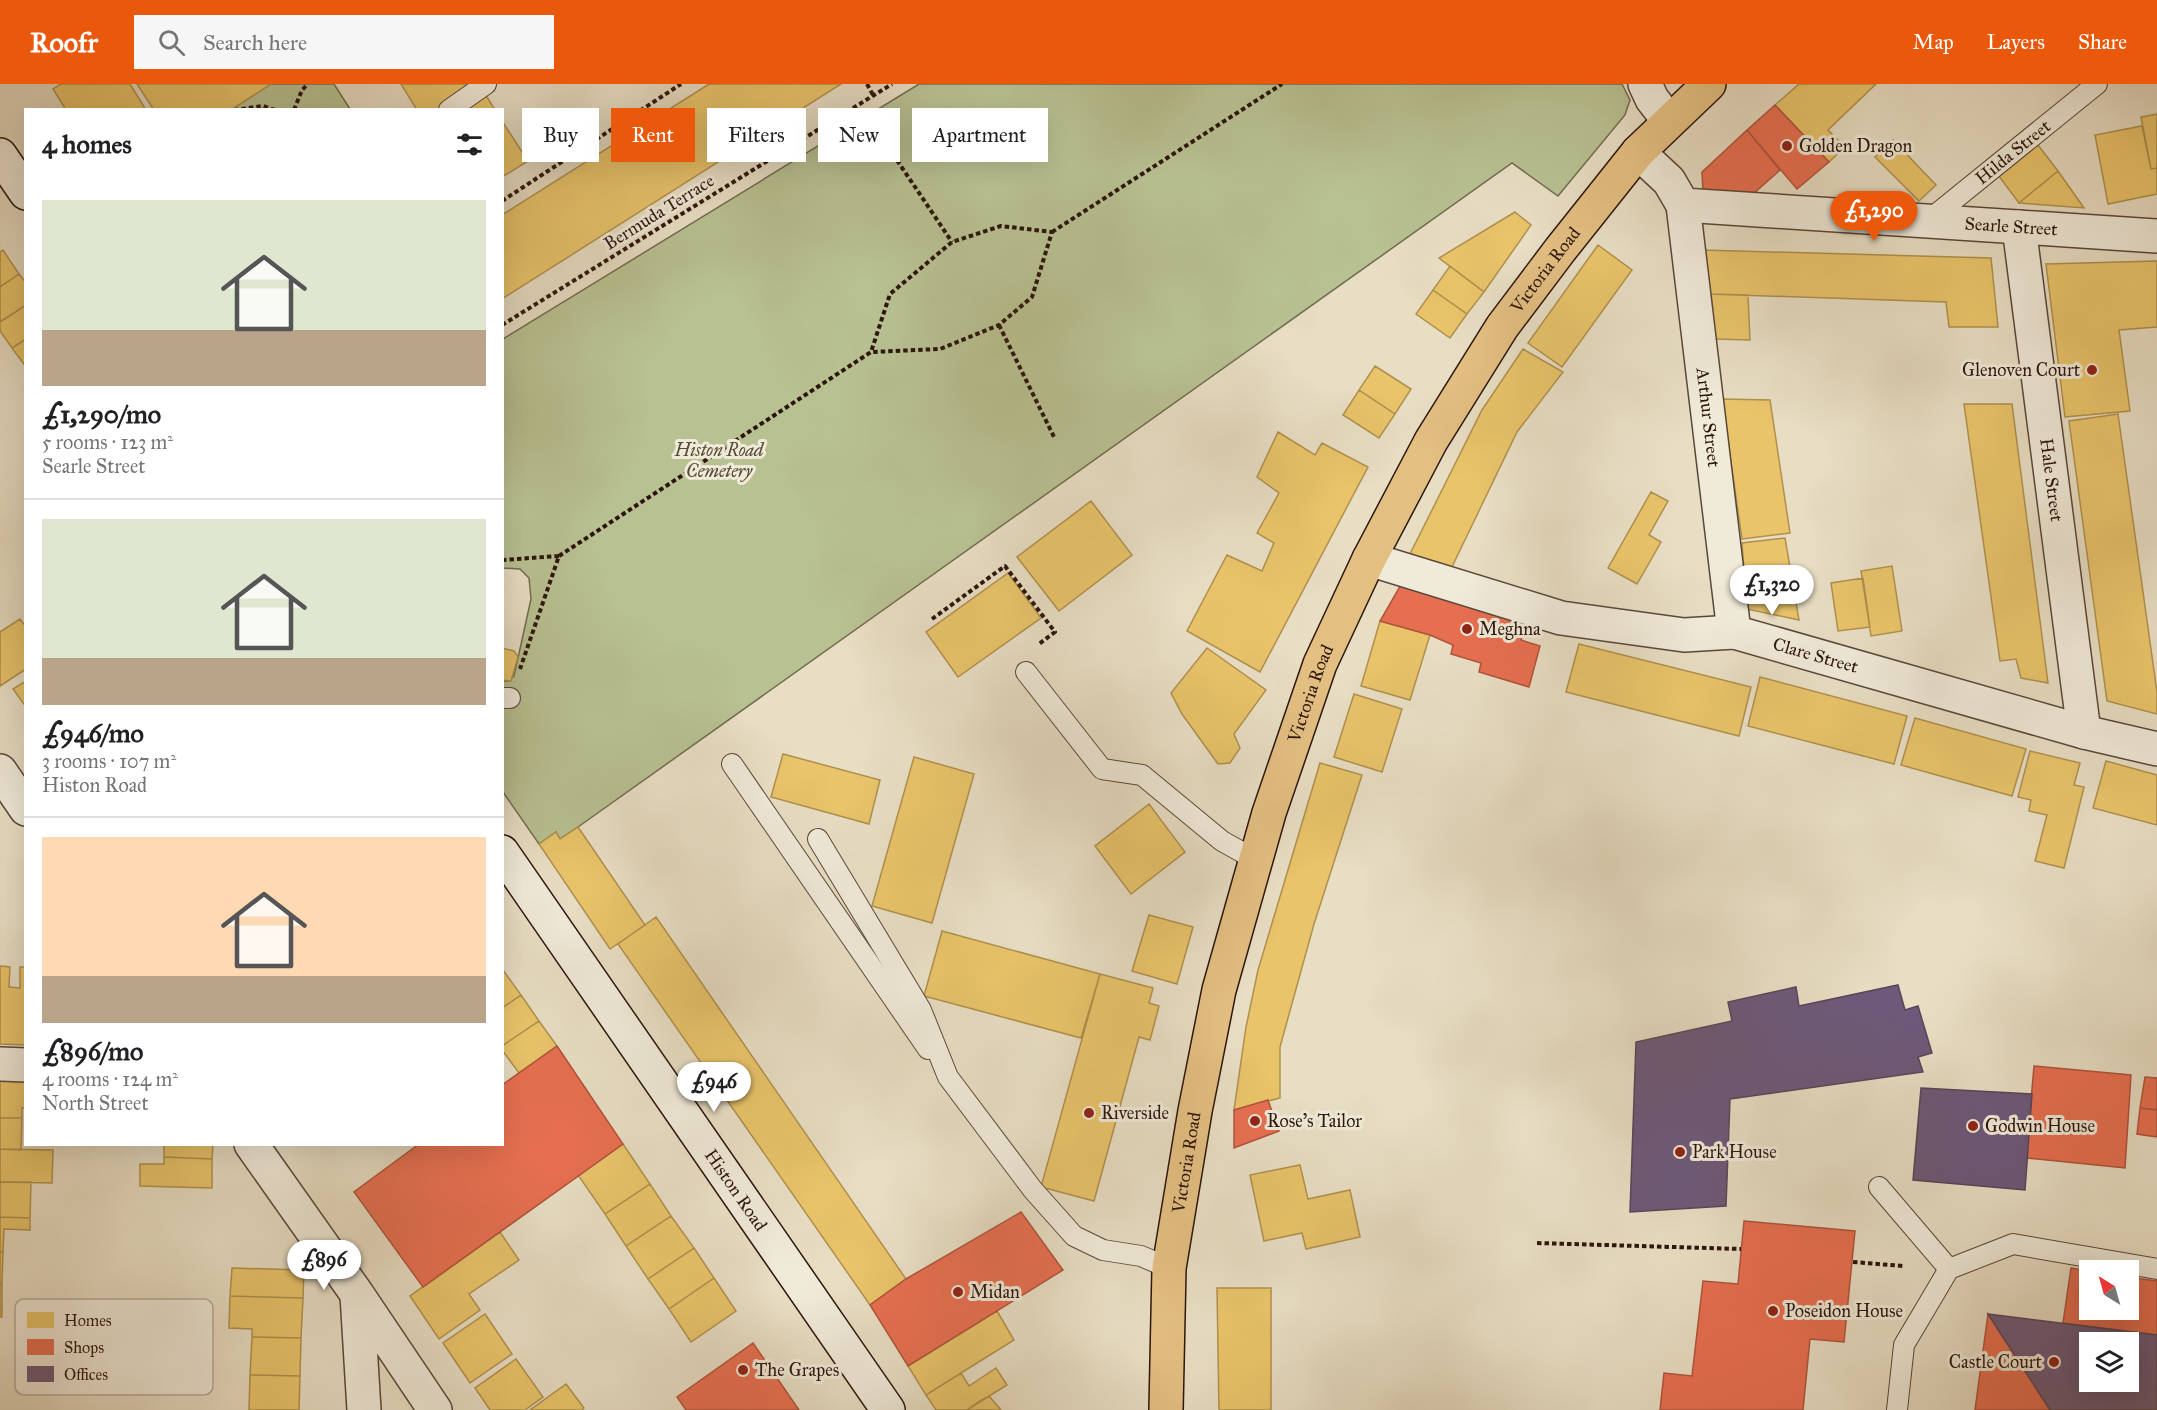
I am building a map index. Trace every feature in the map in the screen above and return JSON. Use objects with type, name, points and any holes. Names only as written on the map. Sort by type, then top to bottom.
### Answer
[{"type":"main road","name":"Victoria Road","points":[[1166,1410],[1169,1268],[1195,1111],[1219,990],[1269,813],[1320,664],[1369,559],[1431,441],[1502,327],[1638,152],[1709,84]]},
{"type":"street","points":[[1645,84],[1652,99],[1669,120]]},
{"type":"street","points":[[1638,152],[1668,182],[1683,205]]},
{"type":"street","points":[[0,156],[24,191]]},
{"type":"street","name":"Searle Street","points":[[1683,205],[2157,236]]},
{"type":"street","name":"Arthur Street","points":[[1683,205],[1734,632]]},
{"type":"street","name":"Hale Street","points":[[2019,227],[2084,732]]},
{"type":"street","name":"Clare Street","points":[[1369,559],[1561,618],[1684,635],[1734,632],[2084,732],[2157,749]]},
{"type":"street","points":[[0,771],[24,806]]},
{"type":"street","name":"Histon Road","points":[[504,859],[888,1410]]},
{"type":"street","points":[[0,1064],[24,1065]]},
{"type":"street","points":[[252,1146],[357,1294],[435,1410]]},
{"type":"street","points":[[357,1294],[364,1410]]},
{"type":"lane","points":[[452,108],[486,84]]},
{"type":"lane","name":"Hilda Street","points":[[1929,220],[2097,84]]},
{"type":"lane","points":[[1026,672],[1102,769],[1142,775],[1222,841],[1256,860]]},
{"type":"lane","points":[[732,764],[948,1077],[1033,1190],[1074,1236],[1103,1250],[1141,1256],[1169,1268]]},
{"type":"lane","points":[[818,839],[921,1010],[948,1077]]},
{"type":"lane","points":[[1879,1187],[1949,1269]]},
{"type":"lane","points":[[1897,1410],[1904,1345],[1949,1269],[2013,1244],[2157,1269]]},
{"type":"path","points":[[295,108],[302,90],[308,84]]},
{"type":"path","points":[[504,200],[681,84]]},
{"type":"path","points":[[867,84],[873,95]]},
{"type":"path","name":"Bermuda Terrace","points":[[504,324],[892,84]]},
{"type":"path","points":[[871,352],[890,294],[952,242],[1001,226],[1052,232],[1282,84]]},
{"type":"path","points":[[248,108],[263,106],[268,108]]},
{"type":"path","points":[[898,162],[952,242]]},
{"type":"path","points":[[504,560],[559,556],[871,352],[940,349],[999,325],[1032,297],[1052,232]]},
{"type":"path","points":[[999,325],[1055,439]]},
{"type":"path","points":[[506,698],[559,556]]},
{"type":"path","points":[[932,619],[1005,566],[1055,632],[1039,644],[1026,672]]},
{"type":"path","points":[[1537,1243],[1741,1249]]},
{"type":"green space","points":[[270,84],[334,84],[349,108],[233,108]]},
{"type":"green space","name":"Histon Road Cemetery","points":[[919,84],[1622,84],[1630,100],[1625,115],[1558,196],[1512,163],[578,827],[560,839],[556,832],[539,844],[504,793],[504,681],[514,676],[531,599],[529,578],[520,569],[504,568],[504,338],[792,162],[806,162],[806,153],[818,146],[818,162],[900,162],[900,108],[880,108]]},
{"type":"building: Homes","points":[[61,84],[130,84],[145,108],[65,108],[53,89]]},
{"type":"building: Homes","points":[[137,84],[271,84],[234,108],[153,108]]},
{"type":"building: Homes","points":[[401,84],[479,84],[494,108],[416,108]]},
{"type":"building: Homes","points":[[709,84],[841,84],[803,108],[707,108],[707,162],[718,162],[504,298],[504,214],[586,162],[599,162],[599,154],[611,146],[611,162],[695,162],[695,108],[671,108]]},
{"type":"building: Homes","points":[[1799,84],[1876,84],[1828,130],[1845,147],[1829,162],[1775,105]]},
{"type":"building: Homes","points":[[2157,114],[2157,168],[2151,169],[2141,117]]},
{"type":"building: Homes","points":[[504,124],[522,152],[522,162],[526,162],[504,176]]},
{"type":"building: Homes","points":[[2142,126],[2151,169],[2157,168],[2157,194],[2108,204],[2095,135]]},
{"type":"building: Homes","points":[[1893,140],[1936,185],[1919,201],[1875,157]]},
{"type":"building: Homes","points":[[2038,145],[2058,171],[2019,203],[1998,175]]},
{"type":"building: Homes","points":[[2058,171],[2084,208],[2019,203]]},
{"type":"building: Homes","points":[[1515,212],[1531,225],[1484,292],[1439,258]]},
{"type":"building: Homes","points":[[1598,245],[1632,270],[1562,367],[1528,343]]},
{"type":"building: Homes","points":[[3,250],[19,274],[0,287],[0,252]]},
{"type":"building: Homes","points":[[1702,250],[1991,258],[1998,327],[1949,327],[1946,302],[1708,294]]},
{"type":"building: Homes","name":"Glenoven Court","points":[[2157,261],[2157,327],[2119,330],[2130,411],[2065,417],[2046,264]]},
{"type":"building: Homes","points":[[1450,266],[1484,292],[1467,314],[1433,290]]},
{"type":"building: Homes","points":[[19,274],[24,280],[24,306],[0,322],[0,287]]},
{"type":"building: Homes","points":[[1433,290],[1467,314],[1450,338],[1416,314]]},
{"type":"building: Homes","points":[[1708,294],[1748,295],[1750,340],[1715,339]]},
{"type":"building: Homes","points":[[24,306],[24,340],[12,348],[0,331],[0,322]]},
{"type":"building: Homes","points":[[24,340],[24,364],[12,348]]},
{"type":"building: Homes","points":[[1523,349],[1563,372],[1517,432],[1449,573],[1410,554],[1482,410]]},
{"type":"building: Homes","points":[[1375,366],[1411,389],[1395,414],[1359,390]]},
{"type":"building: Homes","points":[[1359,390],[1395,414],[1379,438],[1343,415]]},
{"type":"building: Homes","points":[[1722,399],[1770,400],[1790,533],[1742,539]]},
{"type":"building: Homes","points":[[1964,404],[2012,404],[2048,683],[2021,678],[2016,659],[2000,661]]},
{"type":"building: Homes","points":[[2118,414],[2157,692],[2157,714],[2107,701],[2069,421]]},
{"type":"building: Homes","points":[[1278,432],[1315,455],[1322,443],[1368,467],[1260,672],[1187,631],[1227,555],[1262,571],[1274,543],[1257,533],[1279,493],[1257,477]]},
{"type":"building: Homes","points":[[1651,492],[1668,501],[1649,535],[1661,542],[1637,584],[1608,568]]},
{"type":"building: Homes","points":[[1091,501],[1132,555],[1059,611],[1017,557]]},
{"type":"building: Homes","points":[[1785,538],[1799,620],[1747,609],[1742,543]]},
{"type":"building: Homes","points":[[1892,566],[1902,631],[1871,636],[1861,571]]},
{"type":"building: Homes","points":[[1008,573],[1041,618],[958,677],[926,632]]},
{"type":"building: Homes","points":[[1863,578],[1870,627],[1838,631],[1831,583]]},
{"type":"building: Homes","points":[[20,619],[24,624],[24,670],[0,686],[0,632]]},
{"type":"building: Homes","points":[[1380,621],[1430,635],[1410,700],[1361,686]]},
{"type":"building: Homes","points":[[1579,644],[1751,687],[1739,736],[1566,692]]},
{"type":"building: Homes","points":[[504,648],[514,651],[518,657],[511,681],[504,680]]},
{"type":"building: Homes","points":[[1207,648],[1266,690],[1234,734],[1240,748],[1230,763],[1218,764],[1182,714],[1171,693]]},
{"type":"building: Homes","points":[[1760,677],[1907,716],[1894,764],[1748,726]]},
{"type":"building: Homes","points":[[24,682],[24,704],[13,689]]},
{"type":"building: Homes","points":[[1354,694],[1402,709],[1382,772],[1334,757]]},
{"type":"building: Homes","points":[[1915,718],[2026,749],[2012,796],[1901,765]]},
{"type":"building: Homes","points":[[2030,751],[2080,763],[2074,785],[2084,787],[2064,868],[2035,861],[2047,815],[2029,811],[2031,800],[2018,797]]},
{"type":"building: Homes","points":[[783,754],[880,780],[869,824],[771,797]]},
{"type":"building: Homes","points":[[914,757],[974,774],[932,923],[872,906]]},
{"type":"building: Homes","points":[[2106,761],[2157,775],[2157,825],[2093,808]]},
{"type":"building: Homes","points":[[1320,763],[1362,775],[1314,924],[1280,1047],[1280,1098],[1234,1110],[1246,1027],[1258,970]]},
{"type":"building: Homes","points":[[1149,804],[1185,852],[1131,894],[1095,846]]},
{"type":"building: Homes","points":[[578,827],[645,925],[610,949],[539,844],[556,832],[560,839]]},
{"type":"building: Homes","points":[[1149,915],[1193,927],[1177,984],[1132,971]]},
{"type":"building: Homes","points":[[656,917],[906,1279],[870,1305],[618,944]]},
{"type":"building: Homes","points":[[942,931],[1100,974],[1081,1038],[924,996]]},
{"type":"building: Homes","points":[[0,966],[10,967],[9,987],[20,988],[20,967],[24,967],[24,1045],[0,1044]]},
{"type":"building: Homes","points":[[504,971],[521,995],[504,1007]]},
{"type":"building: Homes","name":"Riverside","points":[[1100,974],[1153,988],[1149,1003],[1159,1006],[1150,1040],[1139,1037],[1094,1201],[1041,1187]]},
{"type":"building: Homes","points":[[521,995],[539,1021],[504,1045],[504,1007]]},
{"type":"building: Homes","points":[[539,1021],[557,1046],[519,1073],[504,1053],[504,1045]]},
{"type":"building: Homes","points":[[0,1080],[24,1081],[22,1118],[0,1118]]},
{"type":"building: Homes","points":[[0,1118],[22,1118],[21,1150],[0,1149]]},
{"type":"building: Homes","points":[[623,1144],[650,1184],[605,1214],[578,1175]]},
{"type":"building: Homes","points":[[164,1146],[213,1146],[212,1159],[164,1157]]},
{"type":"building: Homes","points":[[0,1149],[53,1150],[52,1183],[0,1182]]},
{"type":"building: Homes","points":[[164,1157],[212,1159],[212,1188],[140,1186],[140,1164],[164,1164]]},
{"type":"building: Homes","points":[[1300,1165],[1308,1199],[1350,1190],[1360,1237],[1306,1249],[1302,1233],[1264,1241],[1250,1175]]},
{"type":"building: Homes","points":[[0,1182],[31,1182],[30,1218],[0,1217]]},
{"type":"building: Homes","points":[[650,1184],[671,1216],[626,1246],[605,1214]]},
{"type":"building: Homes","points":[[671,1216],[694,1248],[648,1279],[626,1246]]},
{"type":"building: Homes","points":[[0,1217],[30,1218],[30,1230],[4,1229],[3,1252],[0,1252]]},
{"type":"building: Homes","points":[[500,1232],[519,1260],[469,1294],[480,1310],[439,1339],[410,1296]]},
{"type":"building: Homes","points":[[694,1248],[714,1278],[669,1309],[648,1279]]},
{"type":"building: Homes","points":[[0,1252],[3,1252],[2,1285],[0,1284]]},
{"type":"building: Homes","points":[[232,1268],[304,1270],[303,1298],[230,1296]]},
{"type":"building: Homes","points":[[714,1278],[736,1311],[691,1342],[669,1309]]},
{"type":"building: Homes","points":[[0,1284],[2,1285],[2,1317],[0,1317]]},
{"type":"building: Homes","points":[[1217,1288],[1271,1288],[1271,1410],[1219,1410]]},
{"type":"building: Homes","points":[[230,1296],[303,1298],[301,1338],[252,1337],[252,1329],[229,1328]]},
{"type":"building: Homes","points":[[997,1311],[1014,1340],[926,1395],[908,1366]]},
{"type":"building: Homes","points":[[485,1314],[512,1354],[470,1383],[443,1343]]},
{"type":"building: Homes","points":[[252,1337],[301,1338],[300,1376],[250,1375]]},
{"type":"building: Homes","points":[[516,1359],[543,1397],[525,1410],[490,1410],[475,1388]]},
{"type":"building: Homes","points":[[996,1368],[1007,1385],[967,1410],[936,1410],[926,1395],[961,1373],[969,1386]]},
{"type":"building: Homes","points":[[250,1375],[300,1376],[299,1410],[249,1410]]},
{"type":"building: Homes","points":[[566,1384],[584,1408],[582,1410],[530,1410]]},
{"type":"building: Homes","points":[[989,1396],[1001,1410],[967,1410],[980,1401]]},
{"type":"building: Shops","name":"Golden Dragon","points":[[1775,105],[1829,162],[1797,189],[1747,130]]},
{"type":"building: Shops","points":[[1747,130],[1780,170],[1752,195],[1703,192],[1702,172]]},
{"type":"building: Shops","name":"Meghna","points":[[1402,583],[1525,624],[1521,640],[1540,646],[1529,687],[1479,672],[1481,663],[1451,654],[1453,645],[1430,635],[1380,621]]},
{"type":"building: Shops","points":[[557,1046],[623,1144],[423,1287],[354,1192],[416,1146],[504,1146],[504,1084]]},
{"type":"building: Shops","points":[[2034,1066],[2131,1075],[2125,1168],[2026,1158]]},
{"type":"building: Shops","points":[[2145,1077],[2157,1078],[2157,1110],[2140,1108]]},
{"type":"building: Shops","name":"Rose's Tailor","points":[[1268,1100],[1279,1131],[1234,1148],[1234,1110]]},
{"type":"building: Shops","points":[[2140,1108],[2157,1110],[2157,1137],[2137,1134]]},
{"type":"building: Shops","name":"Midan","points":[[1021,1212],[1063,1270],[908,1366],[870,1305],[906,1279]]},
{"type":"building: Shops","name":"Poseidon House","points":[[1744,1221],[1855,1231],[1844,1342],[1810,1339],[1803,1410],[1660,1410],[1664,1373],[1692,1376],[1703,1281],[1738,1284]]},
{"type":"building: Shops","points":[[2071,1268],[2079,1269],[2079,1320],[2139,1320],[2139,1279],[2157,1281],[2157,1335],[2063,1323]]},
{"type":"building: Shops","points":[[1988,1314],[2050,1410],[1975,1410]]},
{"type":"building: Shops","name":"The Grapes","points":[[753,1343],[799,1410],[686,1410],[677,1397]]},
{"type":"building: Offices","name":"Park House","points":[[1898,985],[1905,1010],[1918,1006],[1932,1053],[1918,1057],[1923,1072],[1730,1099],[1726,1206],[1630,1212],[1636,1042],[1732,1021],[1728,1002],[1796,987],[1799,1006]]},
{"type":"building: Offices","name":"Godwin House","points":[[1921,1088],[2032,1094],[2025,1190],[1913,1180]]},
{"type":"building: Offices","name":"Castle Court","points":[[1988,1314],[2133,1332],[2079,1332],[2079,1392],[2139,1392],[2139,1333],[2157,1335],[2157,1410],[2050,1410]]},
{"type":"place","name":"Golden Dragon","points":[[1787,146]]},
{"type":"place","name":"Glenoven Court","points":[[2092,370]]},
{"type":"place","name":"Meghna","points":[[1467,629]]},
{"type":"place","name":"Riverside","points":[[1089,1113]]},
{"type":"place","name":"Rose's Tailor","points":[[1255,1121]]},
{"type":"place","name":"Godwin House","points":[[1973,1126]]},
{"type":"place","name":"Park House","points":[[1680,1152]]},
{"type":"place","name":"Midan","points":[[958,1292]]},
{"type":"place","name":"Poseidon House","points":[[1773,1311]]},
{"type":"place","name":"Castle Court","points":[[2054,1362]]},
{"type":"place","name":"The Grapes","points":[[743,1370]]}]
